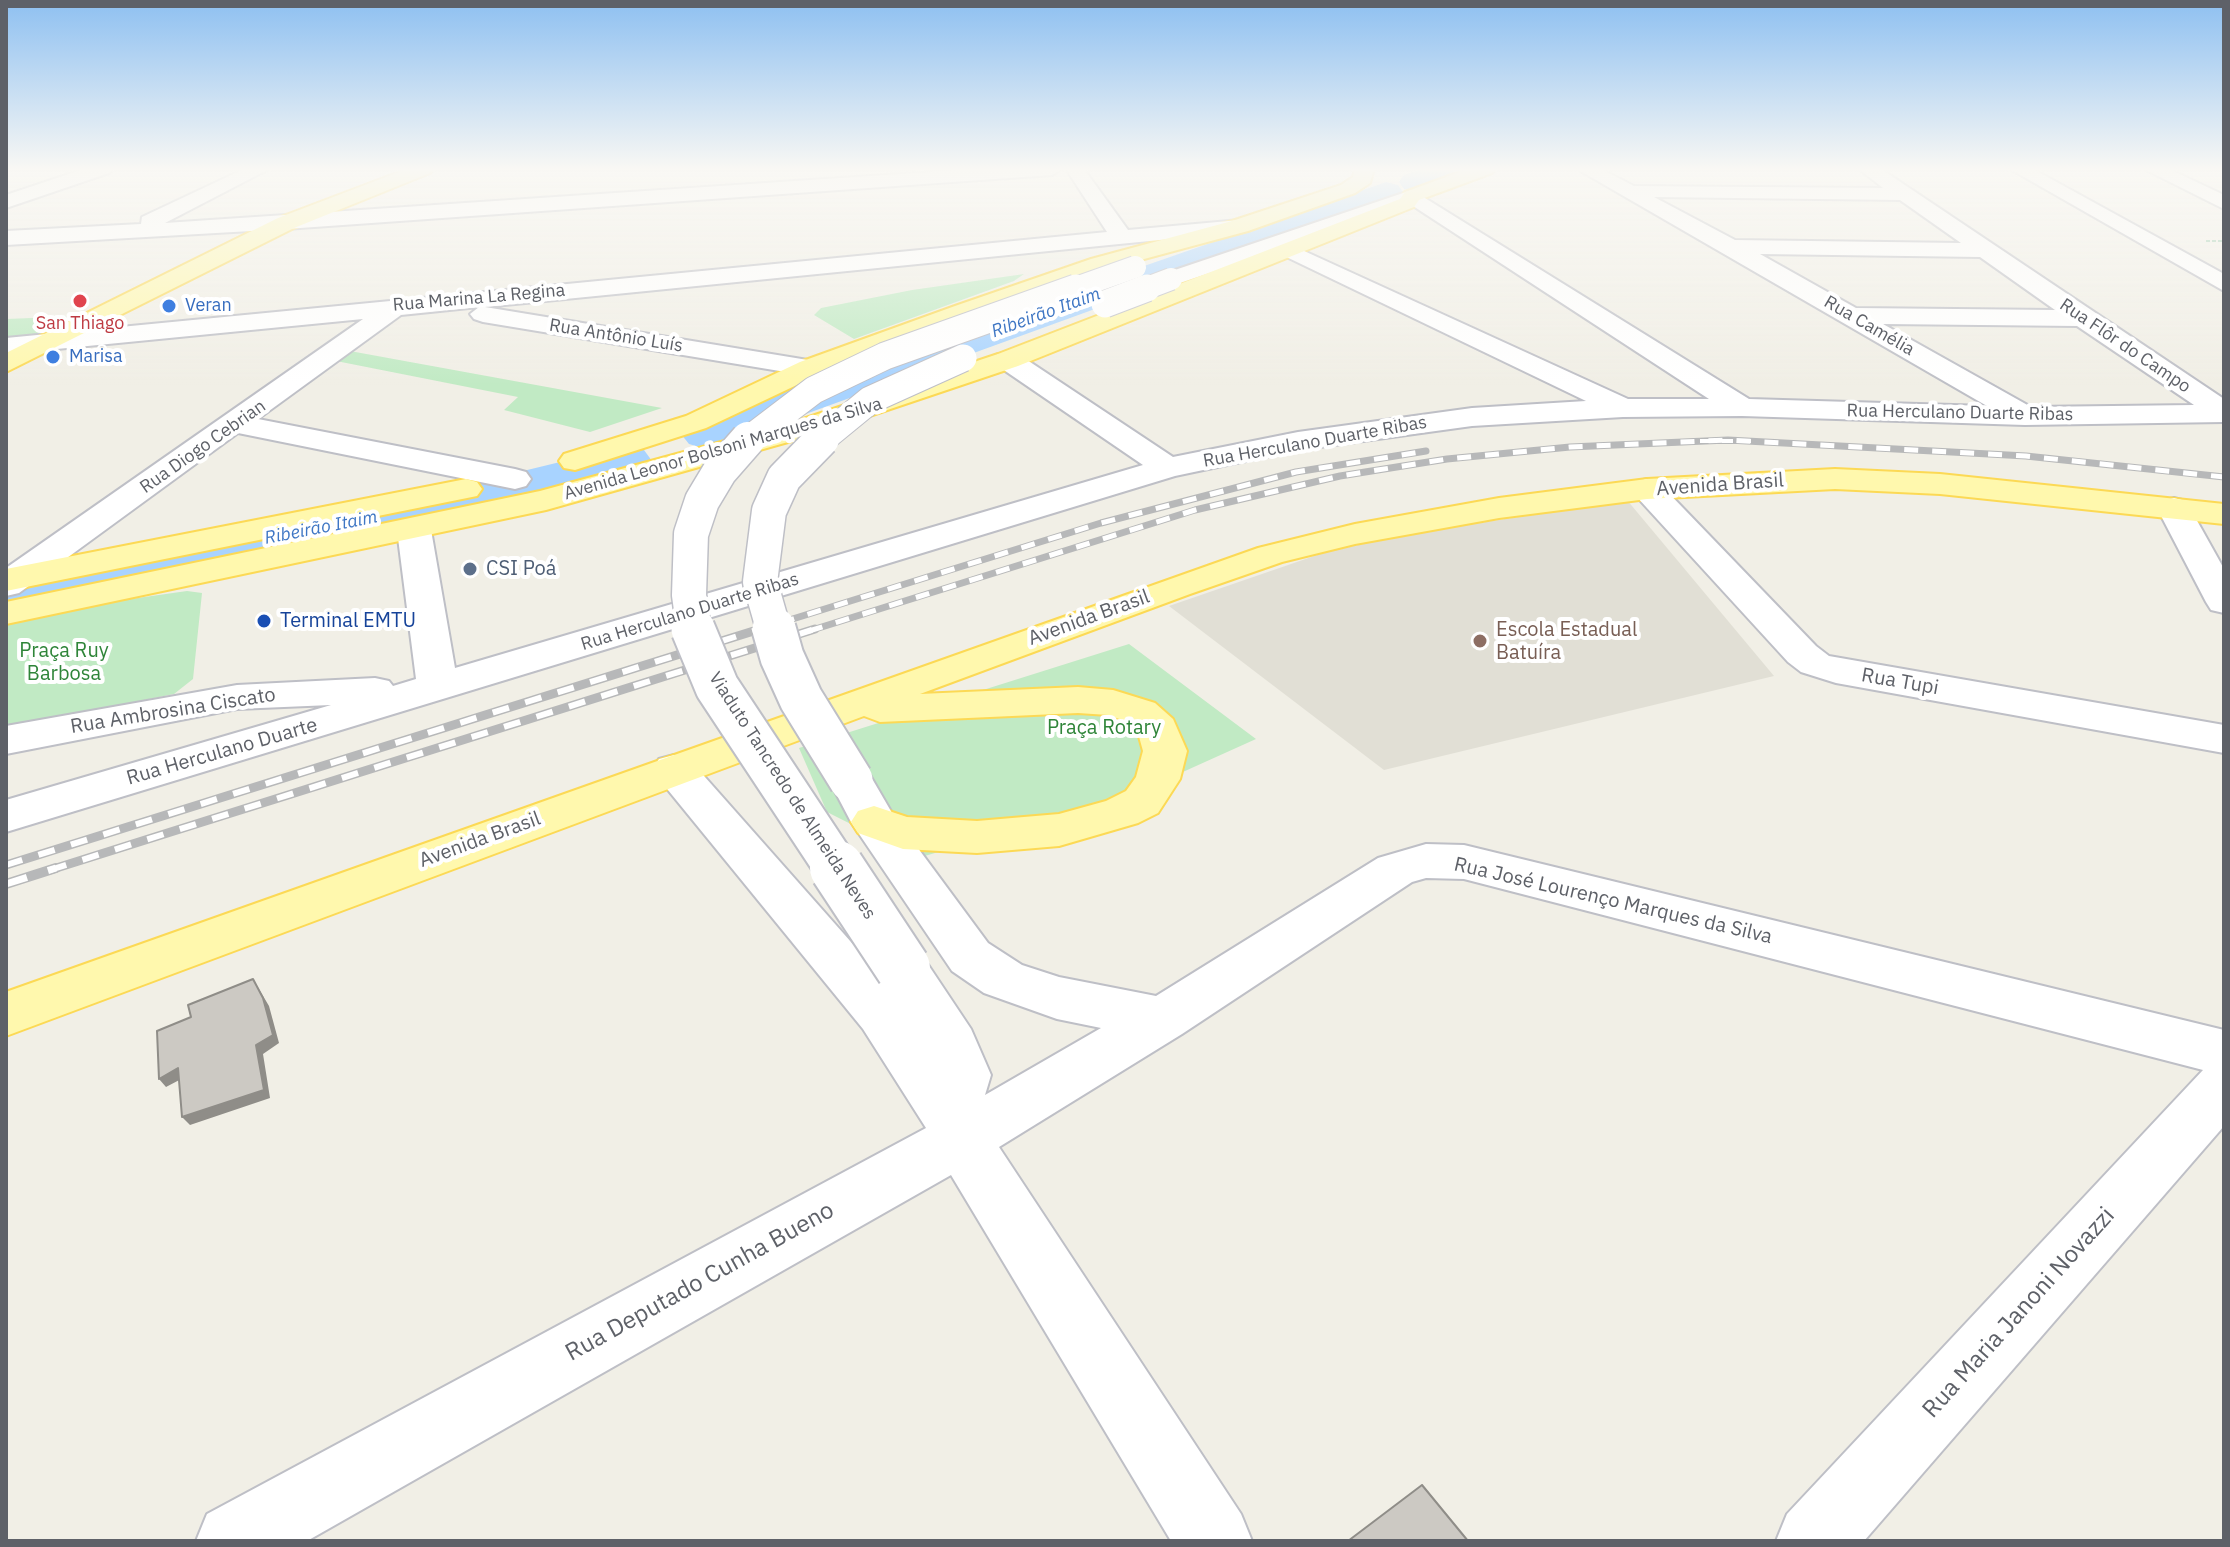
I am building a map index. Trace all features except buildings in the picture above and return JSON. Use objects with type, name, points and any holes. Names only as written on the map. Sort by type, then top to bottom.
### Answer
[{"type":"main road","points":[[6,364],[249,241]]},
{"type":"main road","points":[[1147,258],[1198,241]]},
{"type":"main road","name":"Avenida Leonor Bolsoni Marques da Silva","points":[[8,590],[414,530],[546,500],[856,412],[1008,360],[1307,241]]},
{"type":"main road","name":"Avenida Leonor Bolsoni Marques da Silva","points":[[8,590],[515,479],[621,449],[696,422],[810,368],[1089,250]]},
{"type":"main road","points":[[696,422],[687,434],[688,439],[719,452]]},
{"type":"main road","points":[[621,449],[661,448],[668,454],[668,461],[661,469]]},
{"type":"main road","name":"Avenida Brasil","points":[[6,1014],[1177,586],[1270,555],[1355,534],[1470,513],[1647,489],[1835,479],[1940,484],[2224,514]]},
{"type":"main road","points":[[838,710],[1078,700],[1113,703],[1140,712],[1158,728],[1165,751],[1158,779],[1142,802],[1122,812],[1059,830],[977,837],[903,833],[862,801]]},
{"type":"street","points":[[1133,241],[1147,258],[870,400],[801,458],[784,478],[769,511],[760,582],[782,657],[801,699],[862,801],[970,957],[1003,979],[1057,998],[1163,1019]]},
{"type":"street","name":"Avenida Leonor Bolsoni Marques da Silva","points":[[1147,258],[1210,241]]},
{"type":"street","points":[[1481,241],[1742,407]]},
{"type":"street","name":"Rua Camélia","points":[[1721,241],[2025,416]]},
{"type":"street","name":"Rua Flôr do Campo","points":[[1972,241],[2224,412]]},
{"type":"street","points":[[2148,241],[2224,284]]},
{"type":"street","points":[[1731,247],[1985,250]]},
{"type":"street","name":"Rua Marina La Regina","points":[[6,346],[410,305],[1089,250],[1147,258]]},
{"type":"street","points":[[1284,250],[1623,408]]},
{"type":"street","name":"Viaduto Tancredo de Almeida Neves","points":[[955,1127],[963,1075],[944,1029],[717,687],[694,634],[689,595],[691,534],[702,501],[720,471],[753,434],[814,390],[885,356],[1147,258]]},
{"type":"street","name":"Rua Antônio Luís","points":[[410,305],[810,368]]},
{"type":"street","name":"Rua Diogo Cebrian","points":[[8,590],[236,424],[410,305]]},
{"type":"street","points":[[53,312],[115,307]]},
{"type":"street","points":[[1853,316],[2083,318]]},
{"type":"street","points":[[1008,360],[1168,468]]},
{"type":"street","name":"Rua Herculano Duarte Ribas","points":[[438,689],[1168,468],[1298,441],[1472,417],[1623,408],[1742,407],[2025,416],[2224,412]]},
{"type":"street","points":[[236,424],[515,479]]},
{"type":"street","name":"Rua Tupi","points":[[1647,489],[1802,654],[1815,664],[2224,739]]},
{"type":"street","points":[[2174,508],[2224,602]]},
{"type":"street","points":[[414,530],[438,689]]},
{"type":"street","name":"Rua Ambrosina Ciscato","points":[[6,740],[190,704],[306,692],[438,689]]},
{"type":"street","name":"Rua Herculano Duarte","points":[[25,810],[438,689]]},
{"type":"street","points":[[25,810],[96,772],[190,704]]},
{"type":"street","points":[[674,769],[882,1014],[1214,1541]]},
{"type":"street","name":"Rua José Lourenço Marques da Silva","points":[[1163,1019],[1395,870],[1426,861],[1464,862],[2224,1053]]},
{"type":"street","name":"Rua Deputado Cunha Bueno","points":[[234,1541],[955,1127],[1163,1019]]},
{"type":"street","name":"Rua Maria Janoni Novazzi","points":[[1814,1541],[2224,1086]]},
{"type":"shaded area","name":"Escola Estadual Batuíra","points":[[1627,500],[1774,676],[1384,770],[1169,606],[1323,553],[1402,535]]},
{"type":"green space","points":[[1024,274],[1014,281],[854,339],[814,315],[821,308],[912,290]]},
{"type":"green space","points":[[82,316],[46,334],[6,337],[6,319]]},
{"type":"green space","points":[[339,349],[662,408],[590,432],[504,410],[518,397],[326,359]]},
{"type":"green space","name":"Praça Ruy Barbosa","points":[[187,591],[202,593],[193,679],[174,694],[6,728],[6,621],[74,607]]},
{"type":"green space","name":"Praça Rotary","points":[[1129,644],[1256,739],[1134,794],[918,858],[827,812],[799,748]]},
{"type":"waterway","name":"Ribeirão Itaim","points":[[706,434],[1248,241]]},
{"type":"waterway","name":"Ribeirão Itaim","points":[[16,591],[519,488],[626,461]]},
{"type":"railway","points":[[1700,441],[1705,441]]},
{"type":"railway","points":[[809,631],[1195,510],[1340,476],[1447,459],[1570,447],[1705,441]]},
{"type":"railway","points":[[1705,441],[1747,441]]},
{"type":"railway","points":[[1705,441],[1747,441]]},
{"type":"railway","points":[[1747,441],[1751,441]]},
{"type":"railway","points":[[1747,441],[2026,456],[2224,477]]},
{"type":"railway","points":[[754,631],[1101,523],[1296,472],[1426,451]]},
{"type":"railway","points":[[6,865],[760,629]]},
{"type":"railway","points":[[50,870],[815,629]]},
{"type":"railway","points":[[6,884],[56,868]]},
{"type":"place","name":"San Thiago","points":[[80,301]]},
{"type":"place","name":"Veran","points":[[169,306]]},
{"type":"place","name":"Marisa","points":[[53,357]]},
{"type":"place","name":"CSI Poá","points":[[470,569]]},
{"type":"place","name":"Terminal EMTU","points":[[264,621]]},
{"type":"place","name":"Escola Estadual Batuíra","points":[[1480,641]]}]
